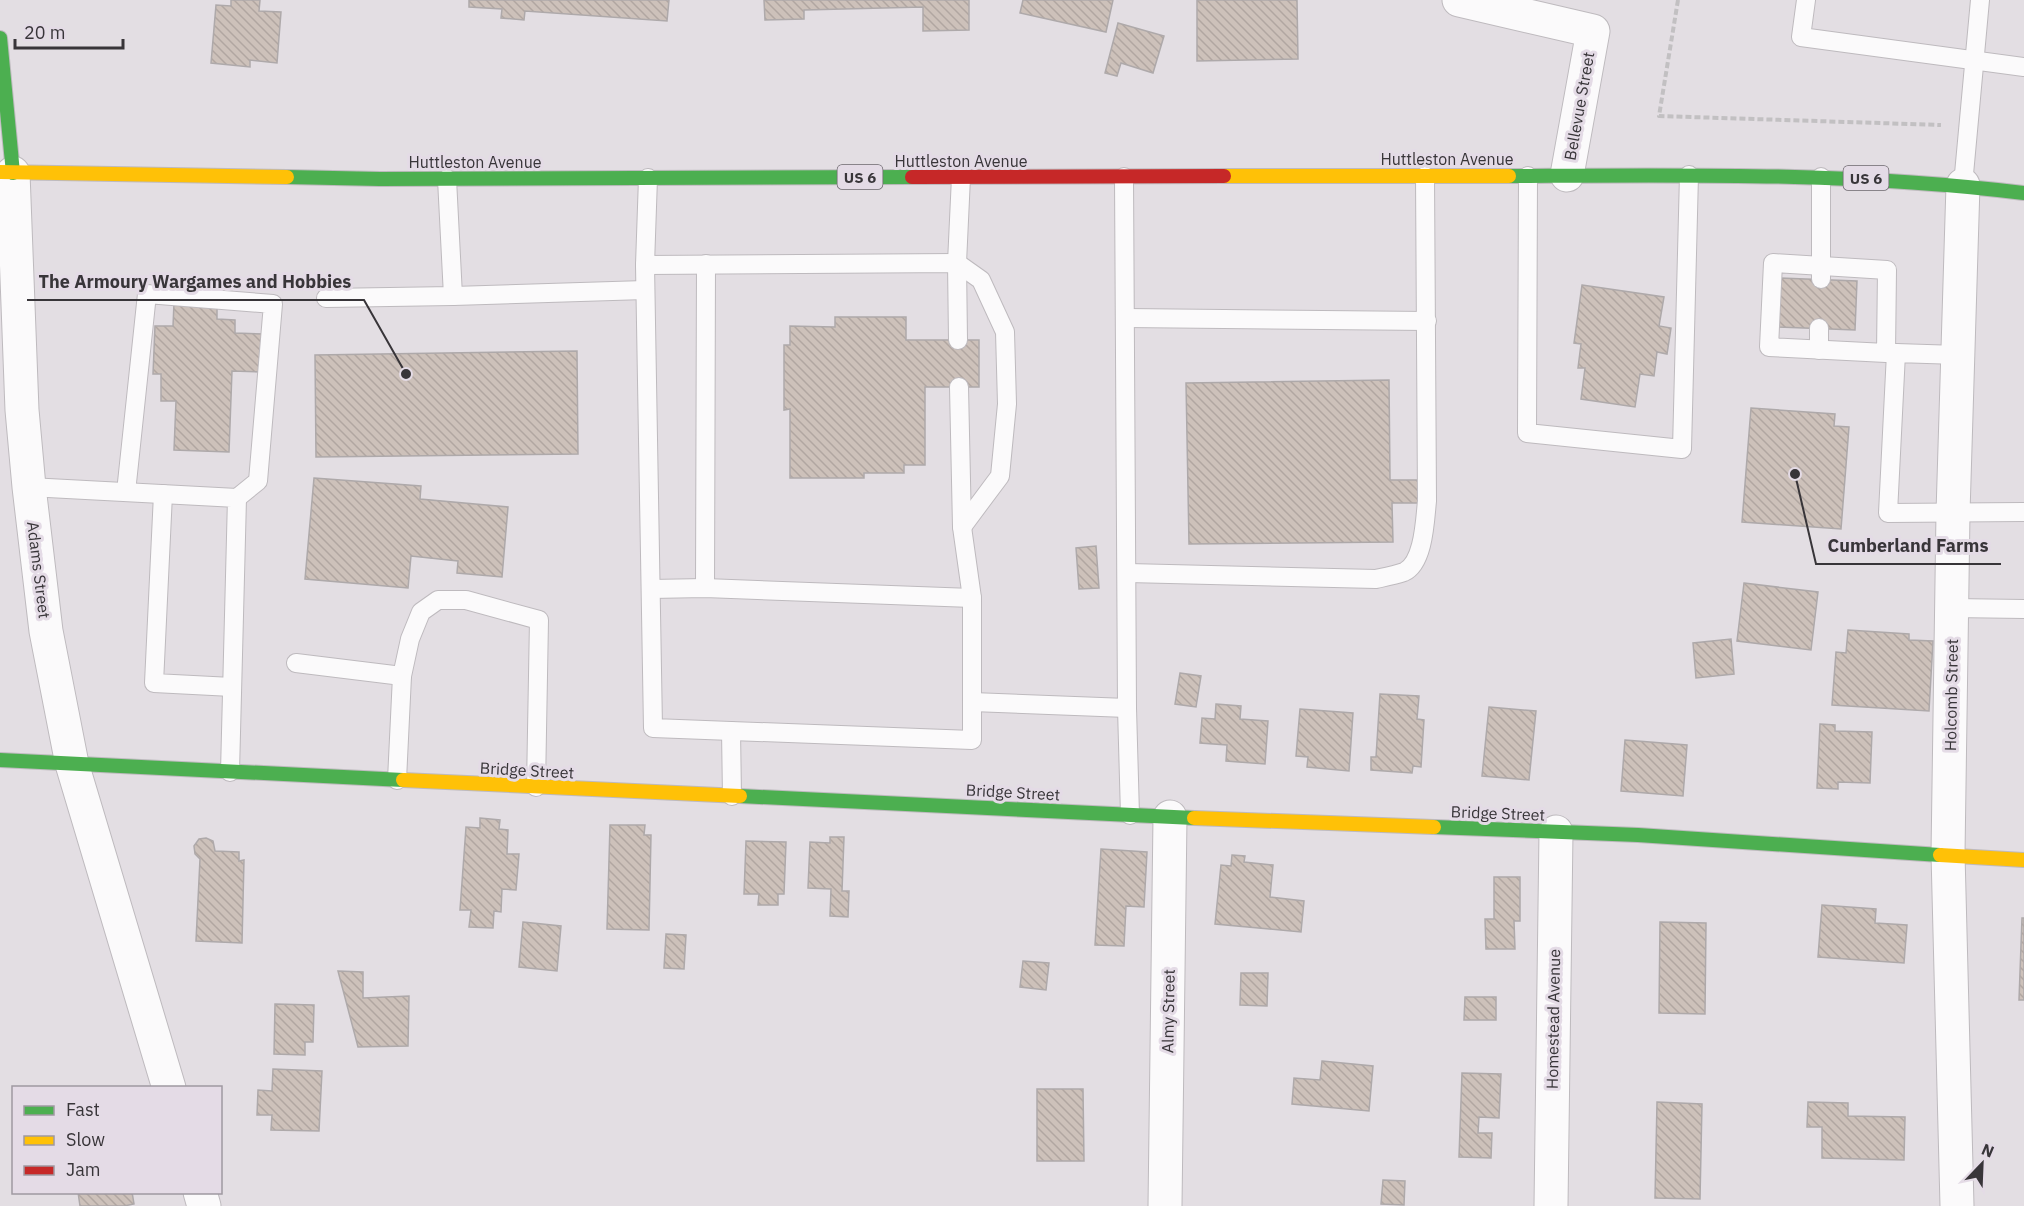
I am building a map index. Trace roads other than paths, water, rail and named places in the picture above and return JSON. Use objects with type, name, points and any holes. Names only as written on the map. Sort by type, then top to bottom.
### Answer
[{"type":"main road","name":"Adams Street","points":[[0,38],[6,173]]},
{"type":"main road","name":"Huttleston Avenue","points":[[6,173],[447,179],[1698,175]]},
{"type":"main road","name":"US 6","points":[[1698,175],[1821,177],[1963,185],[2024,193]]},
{"type":"main road","name":"Bridge Street","points":[[0,760],[1170,817],[1556,832],[2024,860]]},
{"type":"street","name":"Bellevue Street","points":[[1459,0],[1593,31],[1567,176]]},
{"type":"street","name":"Adams Street","points":[[6,173],[28,487],[46,631],[72,764],[168,1086]]},
{"type":"street","name":"Holcomb Street","points":[[1957,1206],[1948,854],[1953,513],[1963,185]]},
{"type":"street","name":"Almy Street","points":[[1165,1206],[1170,817]]},
{"type":"street","name":"Homestead Avenue","points":[[1551,1206],[1556,832]]},
{"type":"lane","points":[[1806,0],[1801,37],[2024,67]]},
{"type":"lane","points":[[1963,185],[1980,0]]},
{"type":"lane","points":[[1528,176],[1527,433],[1682,449],[1698,175]]},
{"type":"lane","points":[[1128,573],[1376,579],[1407,571],[1416,558],[1423,538],[1427,501],[1425,176]]},
{"type":"lane","points":[[958,340],[957,263],[961,177]]},
{"type":"lane","points":[[1124,177],[1127,708],[1130,815]]},
{"type":"lane","points":[[1821,177],[1821,273]]},
{"type":"lane","points":[[648,178],[645,290],[653,728],[972,740],[972,598],[962,527],[959,387]]},
{"type":"lane","points":[[447,179],[453,296]]},
{"type":"lane","points":[[645,265],[957,263],[981,280],[1005,332],[1007,404],[1000,476],[962,527]]},
{"type":"lane","points":[[1958,355],[1891,353],[1819,350],[1769,347],[1773,263],[1821,273],[1887,270],[1891,353],[1888,513],[2024,512]]},
{"type":"lane","points":[[705,588],[706,264]]},
{"type":"lane","points":[[326,298],[645,290]]},
{"type":"lane","points":[[28,487],[237,498],[258,481],[273,304],[147,294],[126,492]]},
{"type":"lane","points":[[1126,318],[1427,321]]},
{"type":"lane","points":[[1819,328],[1819,350]]},
{"type":"lane","points":[[163,494],[154,683],[232,687]]},
{"type":"lane","points":[[230,772],[237,498]]},
{"type":"lane","points":[[651,589],[705,588],[972,598]]},
{"type":"lane","points":[[398,780],[402,676],[410,639],[421,612],[438,600],[466,600],[539,620],[536,787]]},
{"type":"lane","points":[[1952,608],[2024,609]]},
{"type":"lane","points":[[296,663],[402,676]]},
{"type":"lane","points":[[972,702],[1127,708]]},
{"type":"lane","points":[[731,731],[732,796]]},
{"type":"place","name":"The Armoury Wargames and Hobbies","points":[[406,374]]},
{"type":"place","name":"Cumberland Farms","points":[[1795,474]]}]
